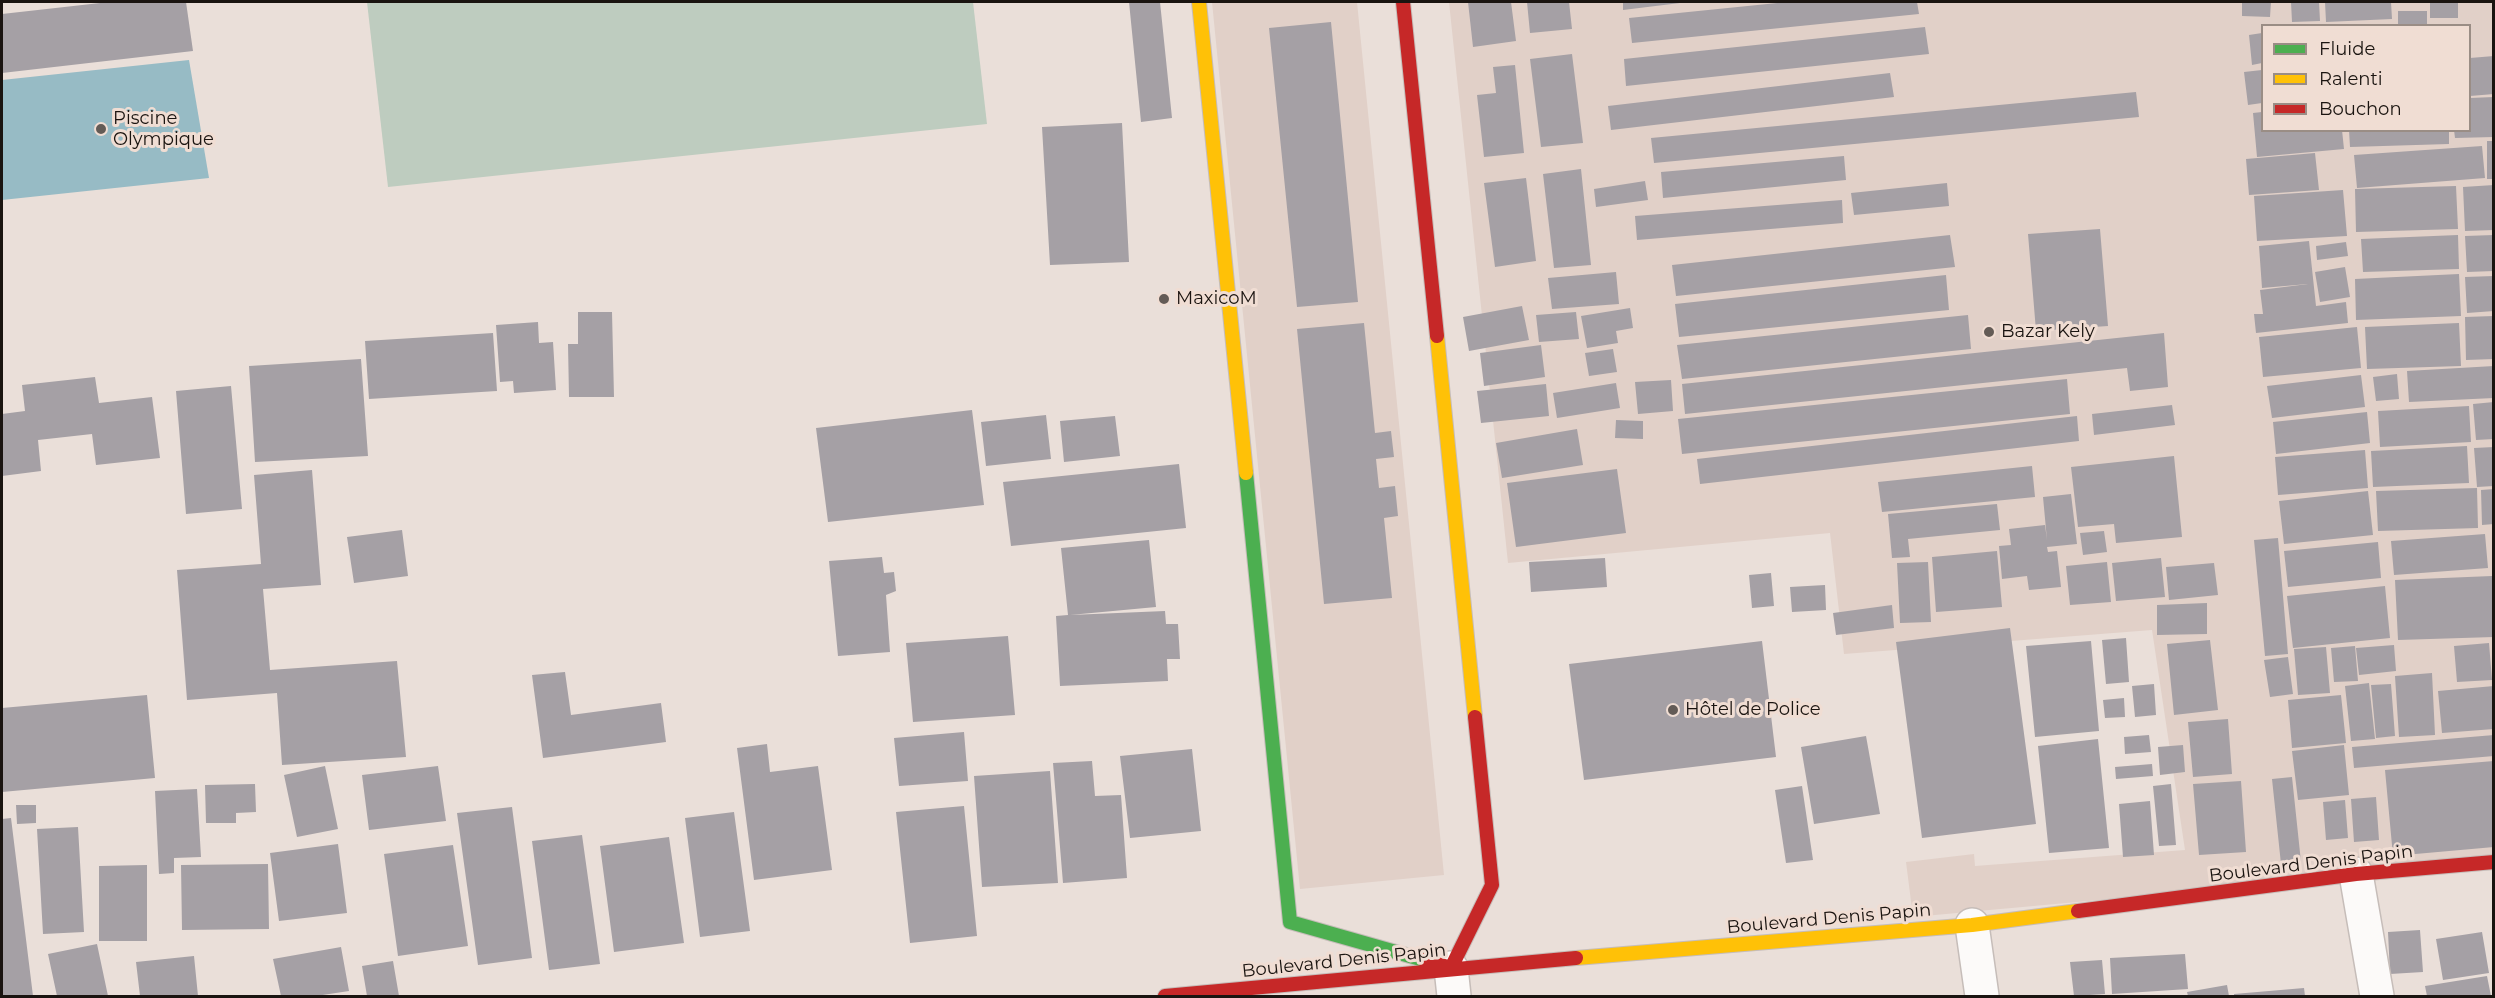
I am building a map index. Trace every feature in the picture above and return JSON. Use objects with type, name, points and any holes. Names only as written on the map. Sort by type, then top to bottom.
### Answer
[{"type":"street","points":[[1199,2],[1290,922],[1453,982],[1492,885],[1403,2]]},
{"type":"street","name":"Boulevard Denis Papin","points":[[1165,996],[1453,982],[1972,925],[2356,874],[2493,862]]},
{"type":"street","points":[[2356,874],[2377,996]]},
{"type":"street","points":[[1972,925],[1982,996]]},
{"type":"shaded area","points":[[1212,2],[1357,2],[1444,875],[1300,889]]},
{"type":"shaded area","name":"Bazar Kely","points":[[1449,2],[2493,2],[2493,864],[1913,917],[1906,862],[1974,854],[1975,866],[2185,850],[2152,630],[1844,654],[1830,533],[1508,563]]},
{"type":"green space","points":[[367,2],[973,2],[987,124],[388,187]]},
{"type":"water","name":"Piscine Olympique","points":[[189,60],[209,178],[2,200],[2,80]]},
{"type":"building","points":[[109,2],[186,2],[193,51],[2,73],[2,14]]},
{"type":"building","points":[[1129,2],[1160,2],[1172,118],[1141,122]]},
{"type":"building","points":[[1468,2],[1511,2],[1516,41],[1473,47]]},
{"type":"building","points":[[1527,2],[1569,2],[1572,29],[1530,33]]},
{"type":"building","points":[[1623,2],[1680,2],[1680,3],[1623,10]]},
{"type":"building","points":[[1787,2],[1917,2],[1919,14],[1632,43],[1629,18]]},
{"type":"building","points":[[2242,2],[2271,2],[2270,17],[2242,16]]},
{"type":"building","points":[[2291,2],[2319,2],[2320,21],[2292,22]]},
{"type":"building","points":[[2325,2],[2391,2],[2392,19],[2326,22]]},
{"type":"building","points":[[2430,2],[2458,2],[2458,18],[2430,18]]},
{"type":"building","points":[[2398,11],[2427,11],[2427,24],[2398,24]]},
{"type":"building","points":[[1331,22],[1358,302],[1297,307],[1269,28]]},
{"type":"building","points":[[1925,27],[1929,54],[1626,86],[1624,59]]},
{"type":"building","points":[[2261,33],[2261,63],[2252,65],[2249,35]]},
{"type":"building","points":[[1572,54],[1583,143],[1541,147],[1530,59]]},
{"type":"building","points":[[2494,56],[2494,94],[2471,96],[2471,58]]},
{"type":"building","points":[[1515,65],[1524,153],[1484,157],[1477,95],[1496,93],[1493,67]]},
{"type":"building","points":[[2261,70],[2261,103],[2248,105],[2244,72]]},
{"type":"building","points":[[1890,73],[1894,97],[1611,130],[1608,106]]},
{"type":"building","points":[[2136,92],[2139,117],[1654,163],[1651,138]]},
{"type":"building","points":[[2494,97],[2494,137],[2455,138],[2454,132],[2471,132],[2471,98]]},
{"type":"building","points":[[2261,112],[2261,132],[2342,132],[2344,149],[2257,157],[2253,113]]},
{"type":"building","points":[[1122,123],[1129,262],[1050,265],[1042,127]]},
{"type":"building","points":[[2349,132],[2449,132],[2449,144],[2350,147]]},
{"type":"building","points":[[2487,141],[2494,141],[2494,179],[2487,179]]},
{"type":"building","points":[[2482,146],[2485,178],[2357,188],[2354,155]]},
{"type":"building","points":[[2315,153],[2319,190],[2249,195],[2246,159]]},
{"type":"building","points":[[1844,156],[1846,180],[1663,198],[1661,172]]},
{"type":"building","points":[[1581,169],[1591,265],[1554,268],[1543,174]]},
{"type":"building","points":[[1526,178],[1536,261],[1495,267],[1484,183]]},
{"type":"building","points":[[1645,181],[1648,200],[1596,207],[1594,189]]},
{"type":"building","points":[[1947,183],[1949,206],[1854,215],[1851,193]]},
{"type":"building","points":[[2494,185],[2494,230],[2465,231],[2463,187]]},
{"type":"building","points":[[2456,186],[2458,229],[2356,232],[2355,189]]},
{"type":"building","points":[[2343,190],[2347,236],[2257,241],[2254,196]]},
{"type":"building","points":[[1842,200],[1843,223],[1637,240],[1635,216]]},
{"type":"building","points":[[2100,229],[2108,326],[2036,331],[2028,234]]},
{"type":"building","points":[[1950,235],[1955,267],[1676,296],[1672,265]]},
{"type":"building","points":[[2458,235],[2459,269],[2363,272],[2361,239]]},
{"type":"building","points":[[2494,235],[2494,271],[2467,272],[2465,236]]},
{"type":"building","points":[[2309,241],[2316,306],[2346,302],[2348,323],[2256,333],[2254,314],[2263,314],[2260,290],[2308,284],[2262,288],[2259,246]]},
{"type":"building","points":[[2346,242],[2348,256],[2317,260],[2316,246]]},
{"type":"building","points":[[2345,267],[2350,297],[2320,302],[2315,272]]},
{"type":"building","points":[[1616,272],[1619,304],[1552,309],[1548,278]]},
{"type":"building","points":[[2459,274],[2461,316],[2356,320],[2355,279]]},
{"type":"building","points":[[1946,275],[1949,310],[1679,337],[1675,304]]},
{"type":"building","points":[[2494,276],[2494,311],[2467,313],[2465,277]]},
{"type":"building","points":[[1522,306],[1529,340],[1469,351],[1463,317]]},
{"type":"building","points":[[1630,308],[1633,328],[1616,331],[1618,343],[1587,348],[1581,316]]},
{"type":"building","points":[[578,312],[612,312],[614,397],[569,397],[568,344],[578,344]]},
{"type":"building","points":[[1576,312],[1579,339],[1539,342],[1536,315]]},
{"type":"building","points":[[1968,315],[1971,349],[1682,379],[1677,345]]},
{"type":"building","points":[[2494,316],[2494,359],[2466,360],[2465,317]]},
{"type":"building","points":[[538,322],[539,343],[553,342],[556,390],[514,393],[513,381],[500,382],[496,325]]},
{"type":"building","points":[[1364,323],[1375,433],[1391,431],[1394,457],[1376,459],[1379,488],[1395,486],[1398,516],[1384,518],[1392,598],[1324,604],[1297,329]]},
{"type":"building","points":[[2459,323],[2461,366],[2367,369],[2365,327]]},
{"type":"building","points":[[2357,327],[2361,368],[2263,377],[2259,337]]},
{"type":"building","points":[[493,333],[497,391],[369,399],[365,341]]},
{"type":"building","points":[[2164,333],[2168,387],[2130,391],[2127,368],[1685,414],[1682,384]]},
{"type":"building","points":[[1541,345],[1545,377],[1484,386],[1480,353]]},
{"type":"building","points":[[1613,349],[1617,372],[1589,376],[1585,353]]},
{"type":"building","points":[[361,359],[368,456],[255,462],[249,366]]},
{"type":"building","points":[[2494,366],[2494,398],[2409,402],[2407,371]]},
{"type":"building","points":[[2397,374],[2399,399],[2376,401],[2373,377]]},
{"type":"building","points":[[2361,375],[2365,407],[2272,418],[2267,386]]},
{"type":"building","points":[[95,377],[99,403],[152,397],[160,458],[96,465],[92,434],[38,440],[41,471],[2,476],[2,414],[25,411],[22,385]]},
{"type":"building","points":[[2067,379],[2070,414],[1682,454],[1678,419]]},
{"type":"building","points":[[1671,380],[1673,411],[1638,414],[1635,382]]},
{"type":"building","points":[[1616,383],[1620,408],[1557,418],[1553,393]]},
{"type":"building","points":[[1546,384],[1549,416],[1481,423],[1477,391]]},
{"type":"building","points":[[231,386],[242,509],[186,514],[176,391]]},
{"type":"building","points":[[2494,402],[2494,439],[2476,440],[2473,404]]},
{"type":"building","points":[[2172,405],[2175,425],[2094,435],[2092,414]]},
{"type":"building","points":[[2469,406],[2471,442],[2380,447],[2378,411]]},
{"type":"building","points":[[972,410],[984,505],[828,522],[816,428]]},
{"type":"building","points":[[2367,412],[2370,443],[2276,454],[2273,422]]},
{"type":"building","points":[[1046,415],[1051,459],[986,466],[981,422]]},
{"type":"building","points":[[1115,416],[1120,456],[1064,462],[1060,421]]},
{"type":"building","points":[[2077,416],[2079,441],[1700,484],[1697,459]]},
{"type":"building","points":[[1616,420],[1643,421],[1643,439],[1615,438]]},
{"type":"building","points":[[1577,429],[1583,465],[1502,478],[1496,443]]},
{"type":"building","points":[[2467,446],[2469,483],[2373,487],[2371,451]]},
{"type":"building","points":[[2494,447],[2494,486],[2477,487],[2474,448]]},
{"type":"building","points":[[2365,450],[2368,488],[2278,495],[2275,457]]},
{"type":"building","points":[[2174,456],[2182,537],[2116,543],[2114,524],[2078,527],[2071,467]]},
{"type":"building","points":[[1179,464],[1186,528],[1011,546],[1003,482]]},
{"type":"building","points":[[2032,466],[2035,497],[1882,512],[1878,482]]},
{"type":"building","points":[[1617,469],[1626,533],[1516,547],[1507,483]]},
{"type":"building","points":[[312,470],[321,585],[263,589],[270,670],[397,661],[406,757],[282,765],[277,693],[187,700],[177,570],[261,564],[254,475]]},
{"type":"building","points":[[2477,488],[2478,528],[2378,531],[2376,491]]},
{"type":"building","points":[[2494,489],[2494,524],[2482,525],[2481,490]]},
{"type":"building","points":[[2368,491],[2373,535],[2284,544],[2279,501]]},
{"type":"building","points":[[2071,494],[2077,544],[2047,547],[2048,552],[2057,551],[2061,587],[2029,590],[2027,576],[2002,579],[1999,546],[2011,545],[2009,529],[2045,525],[2047,540],[2043,497]]},
{"type":"building","points":[[1997,504],[2000,530],[1908,539],[1910,557],[1892,558],[1888,514]]},
{"type":"building","points":[[402,530],[408,576],[354,583],[347,537]]},
{"type":"building","points":[[2104,531],[2107,552],[2083,555],[2080,533]]},
{"type":"building","points":[[2485,534],[2488,568],[2394,575],[2391,541]]},
{"type":"building","points":[[2278,538],[2288,654],[2265,656],[2254,540]]},
{"type":"building","points":[[1149,540],[1156,607],[1070,615],[1165,611],[1166,624],[1178,624],[1180,659],[1167,659],[1168,681],[1060,686],[1056,616],[1068,615],[1061,548]]},
{"type":"building","points":[[2378,542],[2381,578],[2288,587],[2284,551]]},
{"type":"building","points":[[1997,551],[2002,607],[1936,612],[1932,557]]},
{"type":"building","points":[[882,557],[884,573],[894,572],[896,591],[886,595],[890,652],[838,656],[829,561]]},
{"type":"building","points":[[1605,558],[1607,587],[1531,592],[1529,562]]},
{"type":"building","points":[[2161,558],[2165,597],[2116,601],[2112,563]]},
{"type":"building","points":[[1928,562],[1931,622],[1900,623],[1897,563]]},
{"type":"building","points":[[2107,562],[2111,602],[2070,605],[2066,566]]},
{"type":"building","points":[[2214,563],[2218,595],[2169,600],[2166,567]]},
{"type":"building","points":[[1771,573],[1774,606],[1752,608],[1749,575]]},
{"type":"building","points":[[2492,576],[2494,637],[2398,640],[2395,580]]},
{"type":"building","points":[[1825,585],[1826,610],[1792,612],[1790,587]]},
{"type":"building","points":[[2385,586],[2390,638],[2293,648],[2287,596]]},
{"type":"building","points":[[2207,603],[2207,634],[2157,635],[2157,605]]},
{"type":"building","points":[[1892,605],[1894,628],[1836,635],[1833,613]]},
{"type":"building","points":[[2010,628],[2036,824],[1922,838],[1896,642]]},
{"type":"building","points":[[1008,636],[1015,715],[913,722],[906,643]]},
{"type":"building","points":[[2126,638],[2129,682],[2106,684],[2102,640]]},
{"type":"building","points":[[2210,640],[2218,710],[2174,715],[2167,644]]},
{"type":"building","name":"Hôtel de Police","points":[[1762,641],[1776,757],[1584,780],[1569,664]]},
{"type":"building","points":[[2091,641],[2099,731],[2035,737],[2026,646]]},
{"type":"building","points":[[2489,643],[2492,680],[2457,682],[2454,646]]},
{"type":"building","points":[[2394,645],[2396,671],[2359,675],[2356,648]]},
{"type":"building","points":[[2355,646],[2358,681],[2334,682],[2331,648]]},
{"type":"building","points":[[2326,647],[2330,693],[2298,695],[2294,649]]},
{"type":"building","points":[[2288,657],[2293,694],[2270,697],[2264,660]]},
{"type":"building","points":[[565,672],[571,715],[661,703],[666,742],[543,758],[532,675]]},
{"type":"building","points":[[2432,673],[2435,735],[2399,737],[2395,676]]},
{"type":"building","points":[[2369,683],[2375,739],[2351,741],[2345,686]]},
{"type":"building","points":[[2154,684],[2156,715],[2135,717],[2132,686]]},
{"type":"building","points":[[2391,684],[2395,736],[2376,738],[2371,685]]},
{"type":"building","points":[[2494,686],[2494,729],[2442,733],[2438,691]]},
{"type":"building","points":[[147,695],[155,778],[2,792],[2,708]]},
{"type":"building","points":[[2341,695],[2346,743],[2292,748],[2288,700]]},
{"type":"building","points":[[2124,698],[2125,717],[2105,718],[2103,700]]},
{"type":"building","points":[[2228,719],[2232,774],[2193,777],[2188,722]]},
{"type":"building","points":[[964,732],[968,781],[899,786],[894,738]]},
{"type":"building","points":[[2149,735],[2151,752],[2125,754],[2124,737]]},
{"type":"building","points":[[2494,735],[2494,756],[2354,768],[2352,747]]},
{"type":"building","points":[[1866,736],[1880,814],[1814,824],[1801,747]]},
{"type":"building","points":[[2098,739],[2109,848],[2049,853],[2038,746]]},
{"type":"building","points":[[767,744],[770,772],[818,766],[832,870],[754,880],[737,748]]},
{"type":"building","points":[[2183,745],[2185,772],[2160,775],[2158,747]]},
{"type":"building","points":[[2344,745],[2349,795],[2298,800],[2292,751]]},
{"type":"building","points":[[1192,749],[1201,831],[1130,838],[1120,756]]},
{"type":"building","points":[[1092,761],[1095,796],[1121,795],[1127,878],[1063,883],[1053,763]]},
{"type":"building","points":[[2494,761],[2494,847],[2393,856],[2385,770]]},
{"type":"building","points":[[2152,764],[2153,776],[2116,779],[2115,767]]},
{"type":"building","points":[[325,766],[338,829],[297,837],[284,775]]},
{"type":"building","points":[[438,766],[446,821],[369,830],[362,775]]},
{"type":"building","points":[[1050,771],[1058,883],[982,887],[974,776]]},
{"type":"building","points":[[2292,777],[2301,862],[2281,864],[2272,779]]},
{"type":"building","points":[[2241,781],[2246,852],[2199,855],[2193,784]]},
{"type":"building","points":[[255,784],[256,812],[236,813],[236,823],[206,823],[205,785]]},
{"type":"building","points":[[2171,784],[2176,845],[2159,846],[2153,786]]},
{"type":"building","points":[[1802,786],[1813,860],[1786,863],[1775,790]]},
{"type":"building","points":[[197,789],[201,857],[174,858],[174,873],[159,874],[155,791]]},
{"type":"building","points":[[2376,797],[2379,840],[2354,842],[2351,799]]},
{"type":"building","points":[[2345,800],[2348,838],[2326,840],[2323,802]]},
{"type":"building","points":[[2150,801],[2154,855],[2123,857],[2119,804]]},
{"type":"building","points":[[16,805],[36,805],[36,823],[17,824]]},
{"type":"building","points":[[964,806],[977,936],[910,943],[896,812]]},
{"type":"building","points":[[512,807],[532,958],[478,965],[457,813]]},
{"type":"building","points":[[734,812],[750,931],[700,937],[685,818]]},
{"type":"building","points":[[11,818],[33,996],[2,996],[2,819]]},
{"type":"building","points":[[78,827],[84,932],[43,934],[37,829]]},
{"type":"building","points":[[582,835],[600,964],[549,970],[532,841]]},
{"type":"building","points":[[669,837],[684,943],[614,952],[600,846]]},
{"type":"building","points":[[338,844],[347,913],[279,921],[270,853]]},
{"type":"building","points":[[453,845],[468,946],[398,956],[384,854]]},
{"type":"building","points":[[268,864],[269,929],[182,930],[181,865]]},
{"type":"building","points":[[147,865],[147,941],[99,941],[99,866]]},
{"type":"building","points":[[2420,930],[2423,972],[2390,974],[2388,932]]},
{"type":"building","points":[[2482,932],[2489,973],[2443,980],[2436,939]]},
{"type":"building","points":[[97,944],[108,996],[57,996],[48,954]]},
{"type":"building","points":[[341,947],[349,991],[316,996],[281,996],[273,959]]},
{"type":"building","points":[[2185,954],[2188,989],[2112,994],[2110,958]]},
{"type":"building","points":[[194,956],[198,996],[140,996],[136,962]]},
{"type":"building","points":[[2102,960],[2105,994],[2074,996],[2070,962]]},
{"type":"building","points":[[393,961],[399,996],[367,996],[362,966]]},
{"type":"building","points":[[2487,976],[2491,996],[2427,996],[2425,986]]},
{"type":"building","points":[[2227,985],[2229,996],[2188,996],[2187,992]]},
{"type":"building","points":[[2304,988],[2305,996],[2234,996],[2234,994]]},
{"type":"traffic: fast","points":[[1246,473],[1290,922],[1424,960]]},
{"type":"traffic: slow","points":[[1199,2],[1246,473]]},
{"type":"traffic: slow","points":[[1437,336],[1475,717]]},
{"type":"traffic: slow","points":[[1576,958],[1972,925],[2078,911]]},
{"type":"traffic: jam","points":[[1403,2],[1437,336]]},
{"type":"traffic: jam","points":[[1424,960],[1451,968],[1492,885],[1475,717]]},
{"type":"traffic: jam","points":[[2078,911],[2356,874],[2494,862]]},
{"type":"traffic: jam","points":[[1165,996],[1576,958]]},
{"type":"place","name":"Piscine Olympique","points":[[101,129]]},
{"type":"place","name":"MaxicoM","points":[[1164,299]]},
{"type":"place","name":"Bazar Kely","points":[[1989,332]]},
{"type":"place","name":"Hôtel de Police","points":[[1673,710]]}]
